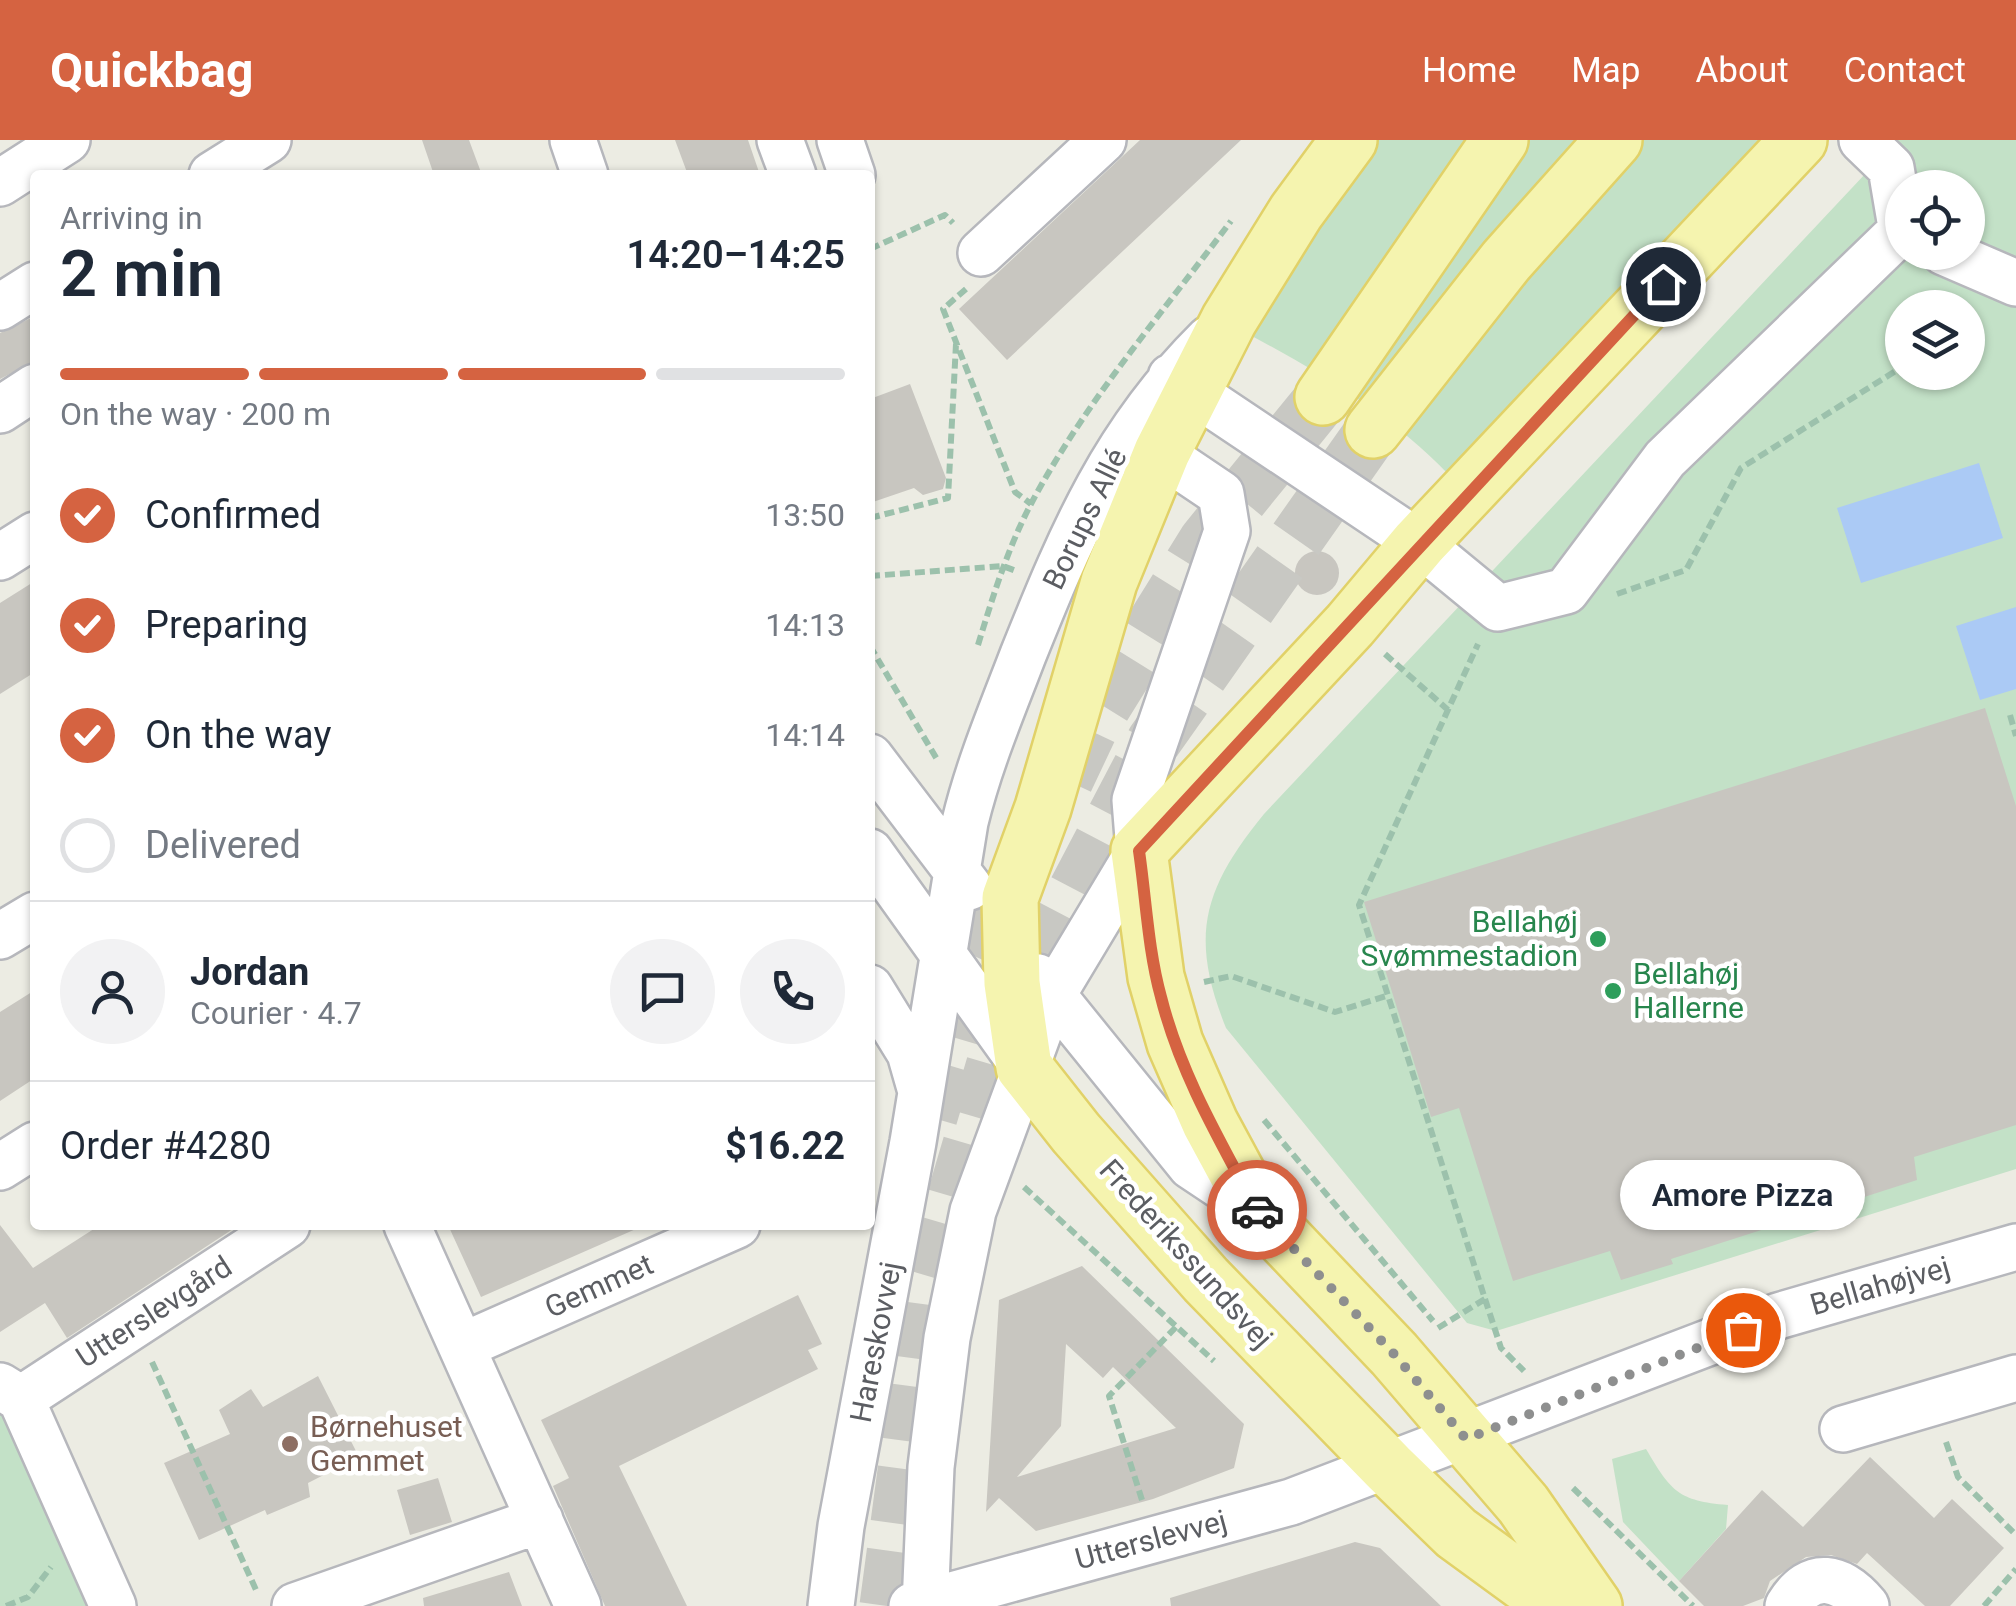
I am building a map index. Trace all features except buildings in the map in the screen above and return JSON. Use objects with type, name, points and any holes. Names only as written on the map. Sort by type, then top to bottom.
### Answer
[{"type":"main road","points":[[1024,1067],[1008,939],[1010,898],[1043,808],[1145,442],[1181,384],[1229,320],[1296,212],[1350,140]]},
{"type":"main road","points":[[1323,397],[1500,140]]},
{"type":"main road","points":[[1373,430],[1495,274],[1614,140]]},
{"type":"main road","points":[[1139,851],[1350,625],[1438,558],[1799,140]]},
{"type":"main road","name":"Frederikssundsvej","points":[[1139,851],[1156,977],[1175,1044],[1210,1123],[1257,1210],[1394,1354],[1523,1504],[1594,1606]]},
{"type":"main road","name":"Frederikssundsvej","points":[[1024,1067],[1206,1280],[1389,1468],[1456,1532],[1556,1606]]},
{"type":"street","points":[[0,182],[67,140]]},
{"type":"street","points":[[220,170],[270,140],[282,170]]},
{"type":"street","points":[[572,140],[583,170]]},
{"type":"street","points":[[780,140],[791,170]]},
{"type":"street","points":[[840,140],[850,170]]},
{"type":"street","points":[[980,252],[1103,140]]},
{"type":"street","points":[[1862,140],[1890,170]]},
{"type":"street","points":[[1181,384],[1438,558],[1497,623],[1566,592],[1666,460],[1885,249]]},
{"type":"street","points":[[1985,269],[2016,282]]},
{"type":"street","points":[[0,307],[30,288]]},
{"type":"street","points":[[0,410],[30,389]]},
{"type":"street","points":[[921,1605],[931,1467],[947,1338],[974,1211],[1052,996],[1139,851],[1136,800],[1227,530],[1221,494],[1145,442]]},
{"type":"street","name":"Borups Allé","points":[[944,959],[968,810],[991,736],[1067,545],[1145,442]]},
{"type":"street","points":[[0,557],[30,538]]},
{"type":"street","name":"Frederikssundsvej","points":[[875,764],[1052,996],[1190,1166],[1257,1210]]},
{"type":"street","name":"Frederikssundsvej","points":[[875,859],[1024,1067]]},
{"type":"street","points":[[0,936],[30,918]]},
{"type":"street","name":"Hareskovvej","points":[[830,1606],[890,1159],[920,1098],[944,959]]},
{"type":"street","points":[[875,996],[910,1053],[920,1098]]},
{"type":"street","points":[[0,1167],[30,1147]]},
{"type":"street","name":"Utterslevgård","points":[[112,1606],[11,1393],[136,1325],[279,1230]]},
{"type":"street","points":[[409,1230],[578,1606]]},
{"type":"street","name":"Gemmet","points":[[462,1346],[726,1230]]},
{"type":"street","name":"Bellahøjvej","points":[[1466,1439],[1778,1316],[2016,1247]]},
{"type":"street","points":[[1843,1430],[2016,1378]]},
{"type":"street","name":"Utterslevvej","points":[[921,1605],[1291,1502],[1466,1439]]},
{"type":"street","points":[[295,1606],[540,1520]]},
{"type":"street","points":[[1788,1606],[1798,1590],[1822,1580],[1848,1585],[1866,1606]]},
{"type":"path","points":[[875,247],[946,216],[949,220]]},
{"type":"path","points":[[980,252],[992,266],[943,310],[1015,492],[1031,504]]},
{"type":"path","points":[[875,517],[948,498],[956,342]]},
{"type":"path","points":[[1599,601],[1686,570],[1741,468],[1885,378]]},
{"type":"path","points":[[875,576],[1003,566],[1026,576]]},
{"type":"path","points":[[1497,623],[1478,644],[1360,904],[1501,1348],[1554,1402]]},
{"type":"path","points":[[875,654],[944,771]]},
{"type":"path","points":[[1384,654],[1448,710]]},
{"type":"path","points":[[2010,715],[2016,736]]},
{"type":"path","points":[[1207,983],[1231,976],[1335,1012],[1388,995]]},
{"type":"path","points":[[1258,1113],[1304,1166]]},
{"type":"path","points":[[1438,1328],[1485,1300]]},
{"type":"path","points":[[136,1325],[263,1606]]},
{"type":"path","points":[[1154,1539],[1109,1396],[1176,1326]]},
{"type":"path","points":[[1932,1403],[1958,1477],[2016,1535]]},
{"type":"path","points":[[6,1606],[28,1596],[52,1565],[88,1552]]},
{"type":"path","points":[[1984,1606],[2016,1569]]},
{"type":"green space","points":[[1376,140],[1768,140],[1449,475],[1355,397],[1250,335]]},
{"type":"green space","points":[[1897,140],[2016,140],[2016,1169],[1496,1331],[1467,1323],[1226,1028],[1208,966],[1208,915],[1215,890],[1243,841],[1264,814]]},
{"type":"green space","points":[[0,1410],[91,1606],[0,1606]]},
{"type":"green space","points":[[1646,1449],[1662,1475],[1678,1491],[1687,1497],[1728,1505],[1726,1529],[1679,1581],[1623,1522],[1612,1459]]},
{"type":"water","points":[[1979,463],[2003,538],[1861,583],[1837,508]]},
{"type":"water","points":[[2016,607],[2016,689],[1980,700],[1956,626]]},
{"type":"tunnel","points":[[1066,780],[1092,725],[1206,541],[1323,397]]},
{"type":"tunnel","points":[[887,1606],[931,1277],[1006,1023],[1154,741],[1373,430]]},
{"type":"tunnel","points":[[930,1117],[967,993],[1015,889]]},
{"type":"way so far","points":[[1257,1210],[1394,1354],[1466,1439],[1743,1330]]},
{"type":"place","name":"Bellahøj Svømmestadion","points":[[1598,939]]},
{"type":"place","name":"Bellahøj Hallerne","points":[[1613,991]]},
{"type":"place","name":"Amore Pizza","points":[[1743,1330]]},
{"type":"place","name":"Børnehuset Gemmet","points":[[290,1444]]},
{"type":"route","points":[[1257,1210],[1210,1123],[1175,1044],[1156,977],[1139,851],[1350,625],[1418,544],[1663,284]]}]
